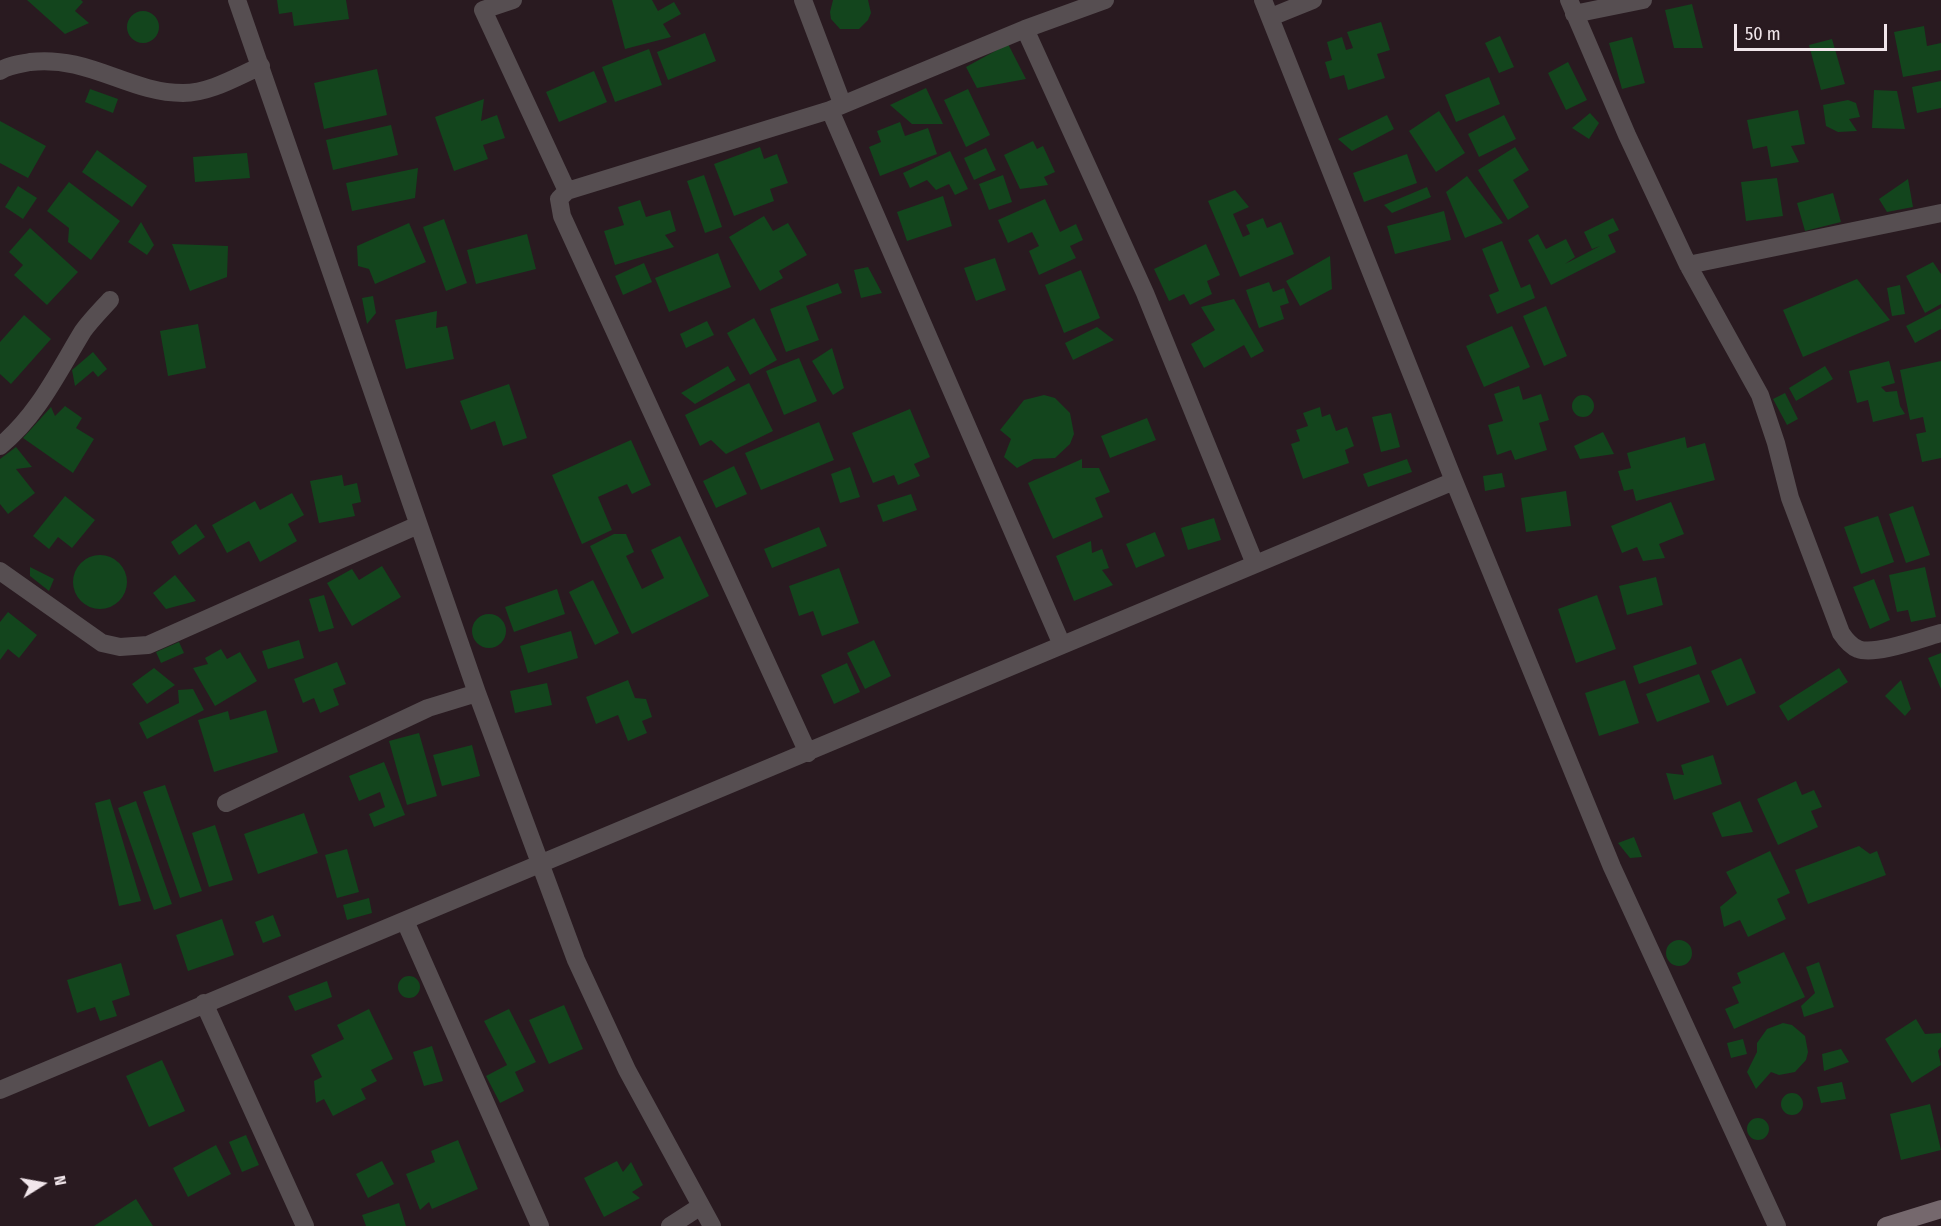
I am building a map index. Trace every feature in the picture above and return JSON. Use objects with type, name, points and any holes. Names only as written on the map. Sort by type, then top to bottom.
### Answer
[{"type":"street","points":[[237,0],[477,693],[576,960],[609,1033],[712,1226]]},
{"type":"street","points":[[513,0],[483,10],[567,191]]},
{"type":"street","points":[[802,0],[836,107],[1062,645]]},
{"type":"street","points":[[808,753],[562,216],[559,199],[567,191],[836,107],[1025,29],[1105,0]]},
{"type":"street","points":[[1263,0],[1454,481],[1612,867],[1777,1226]]},
{"type":"street","points":[[1271,17],[1312,0]]},
{"type":"street","points":[[1643,0],[1572,7],[1627,135],[1688,265],[1760,395],[1776,443],[1790,498],[1831,609],[1846,640],[1864,651],[1890,647],[1941,633]]},
{"type":"street","points":[[1025,29],[1145,293],[1256,564]]},
{"type":"street","points":[[0,71],[6,67],[47,60],[74,62],[162,91],[196,93],[261,66]]},
{"type":"street","points":[[1688,265],[1941,213]]},
{"type":"street","points":[[0,446],[14,435],[48,393],[84,331],[110,300]]},
{"type":"street","points":[[0,1090],[1454,481]]},
{"type":"street","points":[[0,571],[102,643],[120,647],[148,645],[418,525]]},
{"type":"street","points":[[226,803],[428,708],[477,693]]},
{"type":"street","points":[[405,921],[540,1226]]},
{"type":"street","points":[[204,1003],[299,1223]]},
{"type":"street","points":[[670,1226],[701,1206]]},
{"type":"street","points":[[1886,1226],[1941,1209]]},
{"type":"building","points":[[27,0],[81,0],[83,2],[75,11],[89,23],[65,34]]},
{"type":"building","points":[[277,0],[346,0],[349,19],[294,26],[292,12],[279,14]]},
{"type":"building","points":[[612,0],[652,0],[658,11],[674,2],[681,14],[663,24],[671,37],[625,49]]},
{"type":"building","points":[[833,0],[868,0],[871,13],[868,20],[859,29],[840,29],[831,19]]},
{"type":"building","points":[[1692,4],[1703,48],[1674,48],[1665,10]]},
{"type":"building","points":[[143,11],[154,16],[159,27],[154,38],[143,43],[132,38],[127,27],[132,16]]},
{"type":"building","points":[[1381,22],[1390,50],[1377,54],[1385,78],[1348,90],[1344,75],[1330,79],[1325,62],[1332,60],[1327,42],[1342,37],[1346,50],[1353,48],[1347,32]]},
{"type":"building","points":[[1924,26],[1927,46],[1941,43],[1941,70],[1903,77],[1894,32]]},
{"type":"building","points":[[705,33],[716,61],[668,80],[657,52]]},
{"type":"building","points":[[1500,36],[1514,67],[1499,73],[1485,43]]},
{"type":"building","points":[[1632,37],[1645,83],[1622,89],[1609,43]]},
{"type":"building","points":[[1832,39],[1845,84],[1821,90],[1809,45]]},
{"type":"building","points":[[1008,44],[1026,79],[977,88],[966,67]]},
{"type":"building","points":[[649,49],[662,85],[615,102],[602,67]]},
{"type":"building","points":[[1568,62],[1587,100],[1566,110],[1548,73]]},
{"type":"building","points":[[377,69],[387,115],[324,129],[314,83]]},
{"type":"building","points":[[594,71],[607,102],[559,122],[546,92]]},
{"type":"building","points":[[1489,77],[1500,104],[1456,122],[1445,95]]},
{"type":"building","points":[[1941,81],[1941,108],[1917,113],[1912,87]]},
{"type":"building","points":[[926,88],[943,124],[912,124],[890,105]]},
{"type":"building","points":[[90,89],[118,99],[113,113],[85,102]]},
{"type":"building","points":[[968,89],[990,135],[966,147],[944,100]]},
{"type":"building","points":[[1874,90],[1897,91],[1905,129],[1872,128]]},
{"type":"building","points":[[484,99],[481,121],[497,115],[505,138],[483,145],[488,159],[454,171],[435,117]]},
{"type":"building","points":[[1848,100],[1856,103],[1860,117],[1849,119],[1857,131],[1838,132],[1826,126],[1823,105]]},
{"type":"building","points":[[1798,110],[1805,144],[1791,146],[1799,162],[1771,167],[1767,146],[1753,149],[1747,120]]},
{"type":"building","points":[[1439,111],[1465,153],[1436,172],[1409,131]]},
{"type":"building","points":[[1590,113],[1599,123],[1589,139],[1572,128]]},
{"type":"building","points":[[1387,115],[1394,129],[1352,151],[1338,139]]},
{"type":"building","points":[[1504,115],[1516,139],[1479,157],[1468,134]]},
{"type":"building","points":[[0,121],[46,146],[28,178],[0,163]]},
{"type":"building","points":[[900,122],[905,136],[928,128],[937,154],[880,176],[869,147],[881,142],[877,131]]},
{"type":"building","points":[[391,125],[398,155],[333,170],[326,140]]},
{"type":"building","points":[[1033,141],[1037,149],[1043,146],[1055,172],[1044,177],[1048,185],[1020,189],[1004,155]]},
{"type":"building","points":[[760,147],[764,159],[777,154],[788,183],[770,189],[774,201],[734,216],[714,164]]},
{"type":"building","points":[[1515,147],[1529,170],[1513,180],[1529,207],[1508,220],[1478,170]]},
{"type":"building","points":[[986,148],[996,170],[974,180],[964,158]]},
{"type":"building","points":[[97,150],[147,186],[132,207],[82,172]]},
{"type":"building","points":[[950,151],[968,189],[955,195],[949,184],[936,190],[927,180],[910,188],[903,173]]},
{"type":"building","points":[[247,153],[250,178],[195,182],[193,157]]},
{"type":"building","points":[[1407,154],[1417,183],[1364,202],[1353,173]]},
{"type":"building","points":[[418,168],[415,198],[352,211],[346,183]]},
{"type":"building","points":[[704,175],[722,227],[705,233],[687,181]]},
{"type":"building","points":[[1003,175],[1012,202],[989,210],[979,184]]},
{"type":"building","points":[[1467,176],[1503,223],[1465,238],[1446,192]]},
{"type":"building","points":[[1777,178],[1783,216],[1746,221],[1741,182]]},
{"type":"building","points":[[1908,179],[1913,207],[1887,212],[1879,199]]},
{"type":"building","points":[[69,182],[120,221],[91,260],[68,242],[69,228],[47,211]]},
{"type":"building","points":[[18,186],[37,198],[23,219],[5,207]]},
{"type":"building","points":[[1427,187],[1431,197],[1392,213],[1384,205]]},
{"type":"building","points":[[1235,190],[1249,207],[1233,214],[1243,237],[1250,234],[1246,225],[1263,218],[1267,228],[1281,222],[1294,254],[1240,277],[1208,201]]},
{"type":"building","points":[[1833,193],[1841,222],[1805,231],[1797,203]]},
{"type":"building","points":[[943,196],[952,226],[907,241],[897,212]]},
{"type":"building","points":[[1045,199],[1060,232],[1076,224],[1083,240],[1070,246],[1076,258],[1039,275],[1029,251],[1039,246],[1032,232],[1008,243],[998,220]]},
{"type":"building","points":[[640,200],[646,217],[670,210],[676,231],[665,235],[674,247],[615,265],[604,231],[624,225],[618,207]]},
{"type":"building","points":[[1444,211],[1451,240],[1395,254],[1387,226]]},
{"type":"building","points":[[764,216],[773,231],[788,223],[807,255],[779,271],[783,278],[760,291],[729,237]]},
{"type":"building","points":[[1613,218],[1619,230],[1608,235],[1616,252],[1551,285],[1528,240],[1538,234],[1546,249],[1566,239],[1575,257],[1565,264],[1600,246],[1592,249],[1584,232]]},
{"type":"building","points":[[444,219],[467,283],[446,291],[423,227]]},
{"type":"building","points":[[141,222],[154,245],[147,255],[128,242]]},
{"type":"building","points":[[409,223],[426,262],[375,284],[369,269],[358,266],[357,246]]},
{"type":"building","points":[[30,228],[78,272],[47,305],[14,275],[23,265],[9,252]]},
{"type":"building","points":[[527,234],[536,269],[476,284],[467,250]]},
{"type":"building","points":[[1502,241],[1521,288],[1530,284],[1535,298],[1497,314],[1489,295],[1499,291],[1482,249]]},
{"type":"building","points":[[172,244],[228,246],[227,277],[190,291]]},
{"type":"building","points":[[1206,244],[1220,275],[1207,281],[1212,294],[1190,305],[1184,294],[1169,301],[1154,269]]},
{"type":"building","points":[[718,253],[731,287],[669,312],[655,278]]},
{"type":"building","points":[[1330,256],[1332,289],[1300,306],[1286,281]]},
{"type":"building","points":[[995,258],[1006,290],[976,301],[964,268]]},
{"type":"building","points":[[1933,262],[1941,274],[1941,304],[1925,313],[1906,276]]},
{"type":"building","points":[[644,263],[652,282],[623,295],[615,276]]},
{"type":"building","points":[[868,267],[882,293],[861,298],[854,270]]},
{"type":"building","points":[[1081,270],[1100,318],[1064,333],[1045,285]]},
{"type":"building","points":[[1857,279],[1890,320],[1803,357],[1783,310]]},
{"type":"building","points":[[1269,282],[1273,292],[1284,288],[1289,303],[1280,306],[1284,319],[1259,328],[1246,290]]},
{"type":"building","points":[[838,283],[842,293],[806,306],[819,340],[786,352],[770,309]]},
{"type":"building","points":[[1900,285],[1905,314],[1892,316],[1887,288]]},
{"type":"building","points":[[373,296],[376,313],[367,324],[362,298]]},
{"type":"building","points":[[1234,299],[1264,351],[1251,358],[1244,345],[1204,368],[1191,344],[1215,330],[1201,307]]},
{"type":"building","points":[[1546,306],[1567,356],[1544,366],[1523,316]]},
{"type":"building","points":[[1941,308],[1941,329],[1915,343],[1906,326]]},
{"type":"building","points":[[437,311],[436,328],[447,326],[454,359],[406,369],[395,320]]},
{"type":"building","points":[[24,315],[51,339],[11,384],[0,374],[0,342]]},
{"type":"building","points":[[754,318],[777,360],[750,375],[727,333]]},
{"type":"building","points":[[707,321],[714,335],[686,348],[680,334]]},
{"type":"building","points":[[198,324],[206,368],[168,376],[160,331]]},
{"type":"building","points":[[1512,326],[1530,367],[1484,387],[1466,346]]},
{"type":"building","points":[[1097,327],[1114,340],[1073,360],[1065,343]]},
{"type":"building","points":[[832,348],[844,388],[833,395],[812,361]]},
{"type":"building","points":[[93,352],[107,369],[98,377],[93,371],[75,386],[72,370]]},
{"type":"building","points":[[799,358],[817,401],[784,415],[766,371]]},
{"type":"building","points":[[1889,361],[1895,383],[1881,387],[1886,392],[1897,391],[1900,406],[1905,414],[1873,422],[1868,400],[1857,403],[1849,371]]},
{"type":"building","points":[[1941,361],[1941,458],[1922,462],[1916,434],[1926,432],[1923,417],[1910,420],[1900,370]]},
{"type":"building","points":[[728,366],[736,380],[695,404],[681,393]]},
{"type":"building","points":[[1825,366],[1833,379],[1796,401],[1789,388]]},
{"type":"building","points":[[749,383],[773,431],[726,454],[711,440],[700,446],[685,415]]},
{"type":"building","points":[[509,384],[527,438],[503,446],[495,421],[471,430],[460,401]]},
{"type":"building","points":[[1519,386],[1523,400],[1541,394],[1549,420],[1539,423],[1547,450],[1515,460],[1511,450],[1497,455],[1488,425],[1503,421],[1494,394]]},
{"type":"building","points":[[1785,393],[1798,419],[1787,425],[1773,399]]},
{"type":"building","points":[[1044,395],[1055,398],[1070,413],[1074,434],[1070,444],[1055,458],[1034,459],[1017,468],[1004,457],[1011,439],[1000,430],[1024,400]]},
{"type":"building","points":[[1583,395],[1591,398],[1594,406],[1591,414],[1583,417],[1575,414],[1572,406],[1575,398]]},
{"type":"building","points":[[65,406],[82,418],[76,428],[94,439],[73,473],[23,438],[51,407],[55,416]]},
{"type":"building","points":[[1320,407],[1322,417],[1330,414],[1336,431],[1347,427],[1354,446],[1345,450],[1349,463],[1303,479],[1291,444],[1300,441],[1296,430],[1308,426],[1303,413]]},
{"type":"building","points":[[910,409],[930,457],[914,464],[920,476],[898,485],[894,475],[873,483],[852,433]]},
{"type":"building","points":[[1391,413],[1400,447],[1381,452],[1372,417]]},
{"type":"building","points":[[1147,418],[1156,440],[1110,458],[1101,436]]},
{"type":"building","points":[[819,422],[834,460],[761,490],[745,453]]},
{"type":"building","points":[[1603,432],[1614,454],[1580,459],[1574,446]]},
{"type":"building","points":[[1685,437],[1687,448],[1705,443],[1715,480],[1636,501],[1633,489],[1624,491],[1618,471],[1631,468],[1627,453]]},
{"type":"building","points":[[631,440],[651,485],[632,494],[627,484],[598,497],[612,530],[582,544],[552,475]]},
{"type":"building","points":[[16,447],[32,467],[16,469],[35,493],[8,514],[0,504],[0,459]]},
{"type":"building","points":[[1082,459],[1082,468],[1099,468],[1110,492],[1095,498],[1103,517],[1053,539],[1028,483]]},
{"type":"building","points":[[1407,459],[1412,472],[1368,487],[1363,474]]},
{"type":"building","points":[[734,466],[747,494],[716,508],[703,481]]},
{"type":"building","points":[[850,467],[860,497],[840,503],[831,474]]},
{"type":"building","points":[[1502,473],[1505,487],[1485,491],[1483,476]]},
{"type":"building","points":[[342,475],[344,486],[357,483],[361,502],[352,504],[355,516],[319,523],[310,481]]},
{"type":"building","points":[[1566,491],[1571,526],[1526,532],[1521,498]]},
{"type":"building","points":[[292,493],[304,515],[288,524],[297,541],[260,562],[249,541],[227,553],[212,525],[255,501],[260,510]]},
{"type":"building","points":[[911,494],[917,510],[883,522],[877,505]]},
{"type":"building","points":[[65,496],[95,520],[72,548],[58,537],[49,549],[33,536]]},
{"type":"building","points":[[1671,502],[1684,534],[1659,544],[1665,558],[1643,561],[1637,547],[1622,553],[1611,526]]},
{"type":"building","points":[[1913,506],[1930,555],[1906,563],[1889,514]]},
{"type":"building","points":[[1878,516],[1894,562],[1861,574],[1844,527]]},
{"type":"building","points":[[1214,518],[1221,540],[1188,550],[1181,528]]},
{"type":"building","points":[[196,524],[205,537],[179,555],[171,542]]},
{"type":"building","points":[[819,527],[827,546],[772,568],[764,549]]},
{"type":"building","points":[[1155,532],[1165,556],[1136,568],[1126,544]]},
{"type":"building","points":[[614,534],[626,534],[634,552],[626,556],[642,589],[664,578],[651,550],[680,536],[709,596],[632,634],[590,546]]},
{"type":"building","points":[[1091,541],[1092,553],[1102,549],[1109,568],[1102,570],[1113,585],[1074,601],[1056,556]]},
{"type":"building","points":[[100,555],[110,557],[119,563],[125,572],[127,582],[125,592],[119,601],[110,607],[100,609],[90,607],[81,601],[75,592],[73,582],[75,572],[81,563],[90,557]]},
{"type":"building","points":[[382,566],[401,597],[352,626],[327,583],[352,569],[359,580]]},
{"type":"building","points":[[30,567],[54,579],[49,591],[30,576]]},
{"type":"building","points":[[1925,567],[1936,617],[1911,622],[1908,610],[1897,612],[1889,575]]},
{"type":"building","points":[[839,568],[859,623],[822,636],[813,611],[799,616],[789,586]]},
{"type":"building","points":[[175,575],[196,601],[166,609],[153,593]]},
{"type":"building","points":[[1656,577],[1663,605],[1627,615],[1619,586]]},
{"type":"building","points":[[1874,579],[1890,620],[1870,629],[1853,587]]},
{"type":"building","points":[[593,580],[619,633],[595,645],[569,592]]},
{"type":"building","points":[[557,589],[565,614],[514,632],[505,607]]},
{"type":"building","points":[[324,595],[334,628],[319,632],[309,599]]},
{"type":"building","points":[[1597,595],[1616,649],[1576,663],[1558,609]]},
{"type":"building","points":[[8,612],[37,635],[19,658],[8,649],[0,660],[0,622]]},
{"type":"building","points":[[489,614],[501,619],[506,631],[501,643],[489,648],[477,643],[472,631],[477,619]]},
{"type":"building","points":[[571,631],[578,658],[528,673],[520,646]]},
{"type":"building","points":[[299,640],[304,658],[268,669],[262,651]]},
{"type":"building","points":[[874,640],[891,676],[865,689],[847,653]]},
{"type":"building","points":[[179,642],[184,653],[161,663],[156,652]]},
{"type":"building","points":[[1691,646],[1697,664],[1639,684],[1633,666]]},
{"type":"building","points":[[221,649],[227,659],[240,652],[257,681],[215,706],[193,668],[208,664],[205,658]]},
{"type":"building","points":[[1941,653],[1941,689],[1928,658]]},
{"type":"building","points":[[1741,658],[1756,693],[1727,706],[1711,671]]},
{"type":"building","points":[[337,662],[346,684],[333,689],[339,705],[320,713],[314,698],[303,703],[294,679]]},
{"type":"building","points":[[847,663],[860,692],[834,704],[821,675]]},
{"type":"building","points":[[154,668],[175,685],[147,704],[132,684]]},
{"type":"building","points":[[1839,668],[1848,682],[1788,721],[1779,706]]},
{"type":"building","points":[[1699,674],[1710,702],[1657,722],[1646,694]]},
{"type":"building","points":[[628,680],[635,698],[646,699],[652,717],[642,721],[647,733],[628,741],[618,715],[596,724],[586,697]]},
{"type":"building","points":[[1625,680],[1639,723],[1599,736],[1585,693]]},
{"type":"building","points":[[1901,680],[1911,709],[1905,716],[1885,696]]},
{"type":"building","points":[[547,683],[552,705],[515,713],[510,691]]},
{"type":"building","points":[[193,689],[204,710],[147,739],[139,723],[179,703],[178,690]]},
{"type":"building","points":[[266,710],[278,752],[214,772],[198,720],[228,711],[230,720]]},
{"type":"building","points":[[419,733],[437,796],[407,805],[389,741]]},
{"type":"building","points":[[472,745],[480,776],[442,786],[433,755]]},
{"type":"building","points":[[1713,755],[1722,784],[1674,800],[1666,773],[1684,775],[1681,765]]},
{"type":"building","points":[[384,762],[405,815],[374,827],[369,814],[385,807],[380,792],[359,801],[349,776]]},
{"type":"building","points":[[1796,781],[1802,795],[1814,790],[1822,807],[1811,811],[1818,827],[1778,845],[1757,799]]},
{"type":"building","points":[[165,785],[202,891],[180,898],[143,792]]},
{"type":"building","points":[[110,799],[141,901],[119,906],[95,803]]},
{"type":"building","points":[[136,801],[172,904],[154,910],[118,808]]},
{"type":"building","points":[[1740,801],[1753,832],[1722,837],[1712,813]]},
{"type":"building","points":[[304,813],[318,853],[258,874],[244,834]]},
{"type":"building","points":[[215,825],[233,880],[209,887],[192,833]]},
{"type":"building","points":[[1634,837],[1642,857],[1630,858],[1618,843]]},
{"type":"building","points":[[1859,846],[1870,854],[1877,851],[1886,875],[1808,904],[1795,870]]},
{"type":"building","points":[[347,849],[359,892],[337,898],[325,855]]},
{"type":"building","points":[[1770,851],[1790,893],[1777,899],[1786,919],[1748,937],[1740,920],[1724,927],[1720,907],[1737,893],[1726,872]]},
{"type":"building","points":[[369,898],[372,913],[347,920],[343,905]]},
{"type":"building","points":[[273,915],[281,936],[263,943],[255,922]]},
{"type":"building","points":[[222,919],[234,955],[188,971],[176,935]]},
{"type":"building","points":[[1679,940],[1688,944],[1692,953],[1688,962],[1679,966],[1670,962],[1666,953],[1670,944]]},
{"type":"building","points":[[1784,952],[1805,997],[1734,1029],[1725,1009],[1739,1003],[1732,987],[1741,983],[1737,973]]},
{"type":"building","points":[[1819,962],[1834,1007],[1804,1017],[1801,1006],[1815,993],[1806,967]]},
{"type":"building","points":[[121,963],[130,995],[112,1001],[117,1016],[100,1021],[95,1007],[77,1013],[67,980]]},
{"type":"building","points":[[409,976],[419,983],[420,987],[413,997],[409,998],[399,991],[398,987],[405,977]]},
{"type":"building","points":[[327,981],[332,997],[295,1011],[288,996]]},
{"type":"building","points":[[564,1005],[583,1049],[549,1064],[529,1020]]},
{"type":"building","points":[[369,1009],[393,1059],[371,1070],[377,1081],[361,1089],[366,1099],[333,1116],[324,1099],[316,1103],[314,1081],[322,1077],[311,1055],[344,1039],[337,1025]]},
{"type":"building","points":[[509,1009],[536,1062],[515,1072],[524,1091],[500,1103],[486,1076],[507,1065],[484,1021]]},
{"type":"building","points":[[1916,1019],[1925,1034],[1941,1033],[1941,1047],[1938,1051],[1941,1065],[1912,1083],[1885,1039]]},
{"type":"building","points":[[1783,1023],[1792,1025],[1805,1036],[1808,1052],[1806,1060],[1795,1072],[1779,1075],[1771,1072],[1756,1089],[1747,1072],[1757,1052],[1757,1043],[1767,1029]]},
{"type":"building","points":[[1743,1039],[1747,1054],[1731,1058],[1727,1043]]},
{"type":"building","points":[[432,1046],[443,1081],[424,1086],[413,1052]]},
{"type":"building","points":[[1841,1049],[1849,1062],[1824,1071],[1822,1054]]},
{"type":"building","points":[[162,1060],[185,1111],[149,1127],[126,1076]]},
{"type":"building","points":[[1842,1082],[1846,1099],[1821,1103],[1817,1087]]},
{"type":"building","points":[[1792,1093],[1800,1096],[1803,1104],[1800,1112],[1792,1115],[1784,1112],[1781,1104],[1784,1096]]},
{"type":"building","points":[[1930,1104],[1941,1150],[1901,1160],[1890,1114]]},
{"type":"building","points":[[1758,1118],[1766,1121],[1769,1129],[1766,1137],[1758,1140],[1750,1137],[1747,1129],[1750,1121]]},
{"type":"building","points":[[246,1135],[259,1165],[242,1172],[229,1142]]},
{"type":"building","points":[[458,1140],[478,1189],[432,1209],[429,1202],[420,1210],[406,1174],[435,1162],[431,1151]]},
{"type":"building","points":[[216,1145],[231,1174],[188,1197],[173,1168]]},
{"type":"building","points":[[382,1161],[394,1184],[368,1198],[356,1174]]},
{"type":"building","points":[[617,1161],[623,1172],[631,1162],[643,1185],[632,1192],[640,1198],[604,1217],[584,1178]]},
{"type":"building","points":[[136,1199],[153,1226],[94,1226]]},
{"type":"building","points":[[399,1203],[406,1226],[366,1226],[362,1215]]}]
